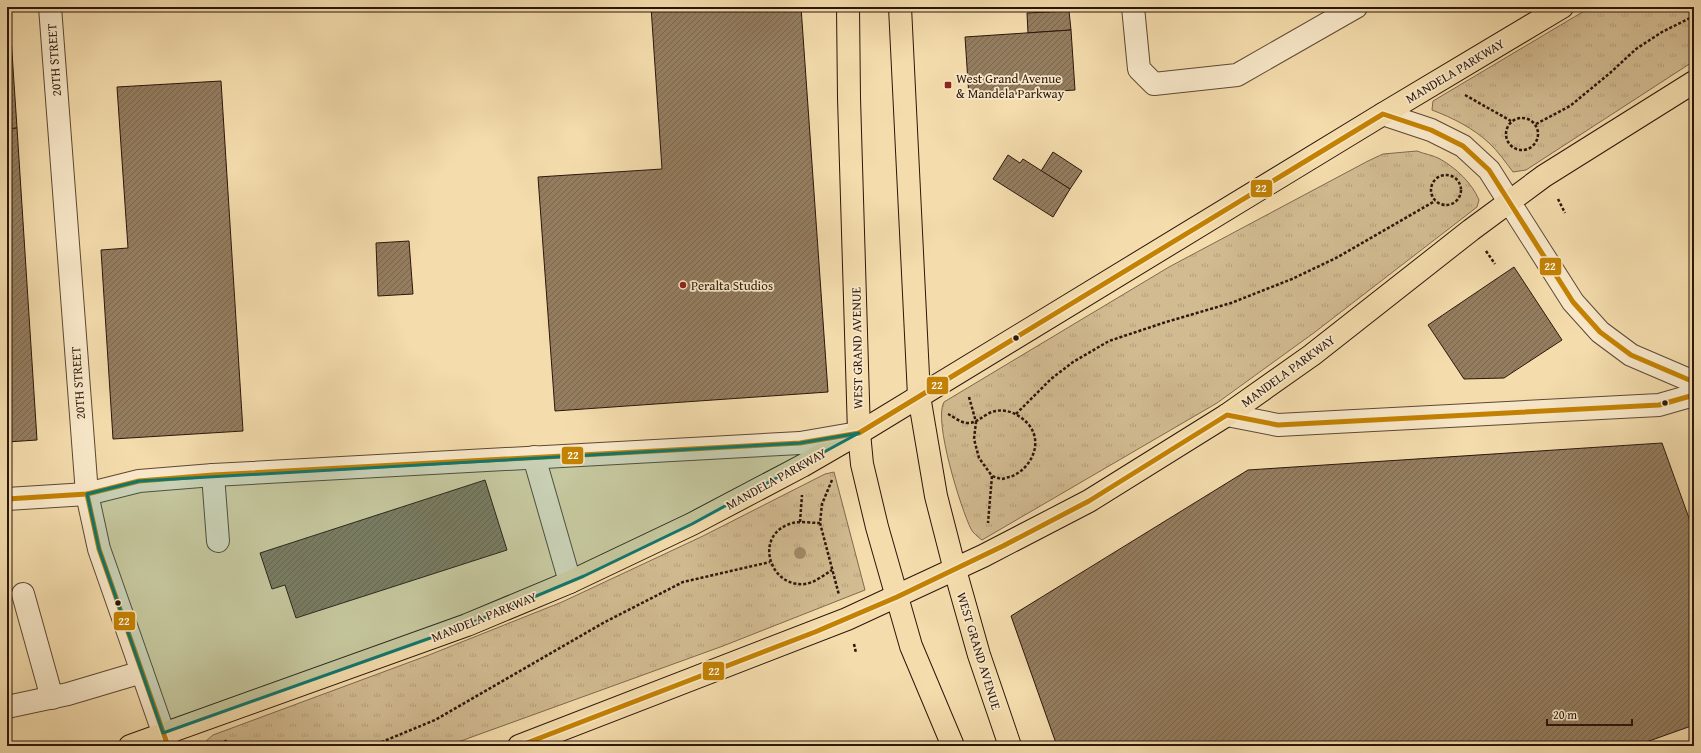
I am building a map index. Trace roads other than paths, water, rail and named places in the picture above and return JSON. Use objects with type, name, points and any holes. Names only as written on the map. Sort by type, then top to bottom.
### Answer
[{"type":"main road","name":"WEST GRAND AVENUE","points":[[848,7],[849,98],[859,433],[862,464],[877,527],[911,646],[953,746]]},
{"type":"main road","name":"WEST GRAND AVENUE","points":[[900,7],[919,396],[936,496],[955,570],[979,655],[1010,746]]},
{"type":"main road","name":"MANDELA PARKWAY","points":[[130,746],[166,740],[467,625],[570,582],[692,524],[802,466],[859,433],[1383,114],[1562,7]]},
{"type":"main road","name":"MANDELA PARKWAY","points":[[519,746],[815,632],[897,597],[955,570],[1089,501],[1227,415],[1312,355],[1509,201],[1544,176],[1694,82]]},
{"type":"street","name":"20TH STREET","points":[[50,7],[87,494],[99,548],[166,740]]},
{"type":"street","points":[[1133,7],[1139,69],[1154,84],[1237,75],[1356,7]]},
{"type":"street","points":[[1383,114],[1431,130],[1463,146],[1489,170],[1573,302],[1600,332],[1631,355],[1694,382]]},
{"type":"street","points":[[1227,415],[1278,425],[1659,405],[1694,395]]},
{"type":"street","points":[[7,499],[87,494],[139,481],[213,475],[800,443],[859,433]]},
{"type":"street","points":[[534,457],[570,582]]},
{"type":"street","points":[[213,475],[218,541]]},
{"type":"street","points":[[23,594],[52,698]]},
{"type":"street","points":[[7,707],[52,698],[142,672]]},
{"type":"place","name":"West Grand Avenue & Mandela Parkway","points":[[948,85]]},
{"type":"place","name":"Peralta Studios","points":[[683,285]]}]
